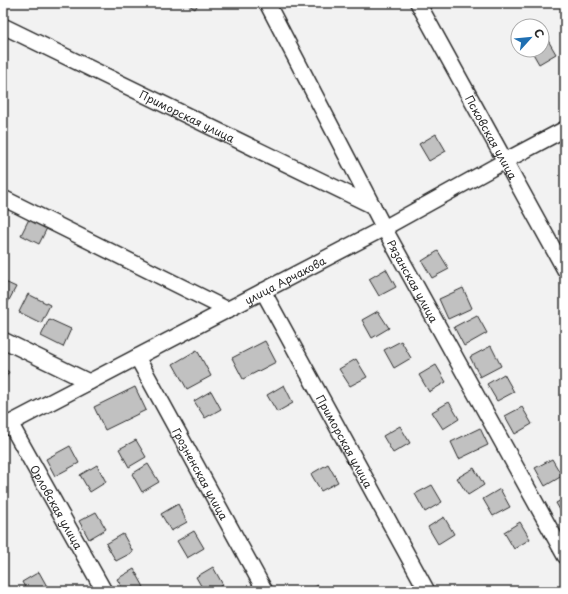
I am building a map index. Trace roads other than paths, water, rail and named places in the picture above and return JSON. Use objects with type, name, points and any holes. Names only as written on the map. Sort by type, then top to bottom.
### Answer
[{"type":"street","name":"Рязанская улица","points":[[267,3],[372,206],[565,556]]},
{"type":"street","name":"Псковская улица","points":[[418,3],[565,270]]},
{"type":"street","name":"Приморская улица","points":[[3,26],[372,206]]},
{"type":"street","name":"улица Арчакова","points":[[6,425],[384,228],[565,129]]},
{"type":"street","points":[[3,198],[228,310]]},
{"type":"street","name":"Приморская улица","points":[[263,291],[427,591]]},
{"type":"street","points":[[3,340],[89,382]]},
{"type":"street","name":"Грозненская улица","points":[[137,357],[265,591]]},
{"type":"street","name":"Орловская улица","points":[[6,425],[104,591]]}]
